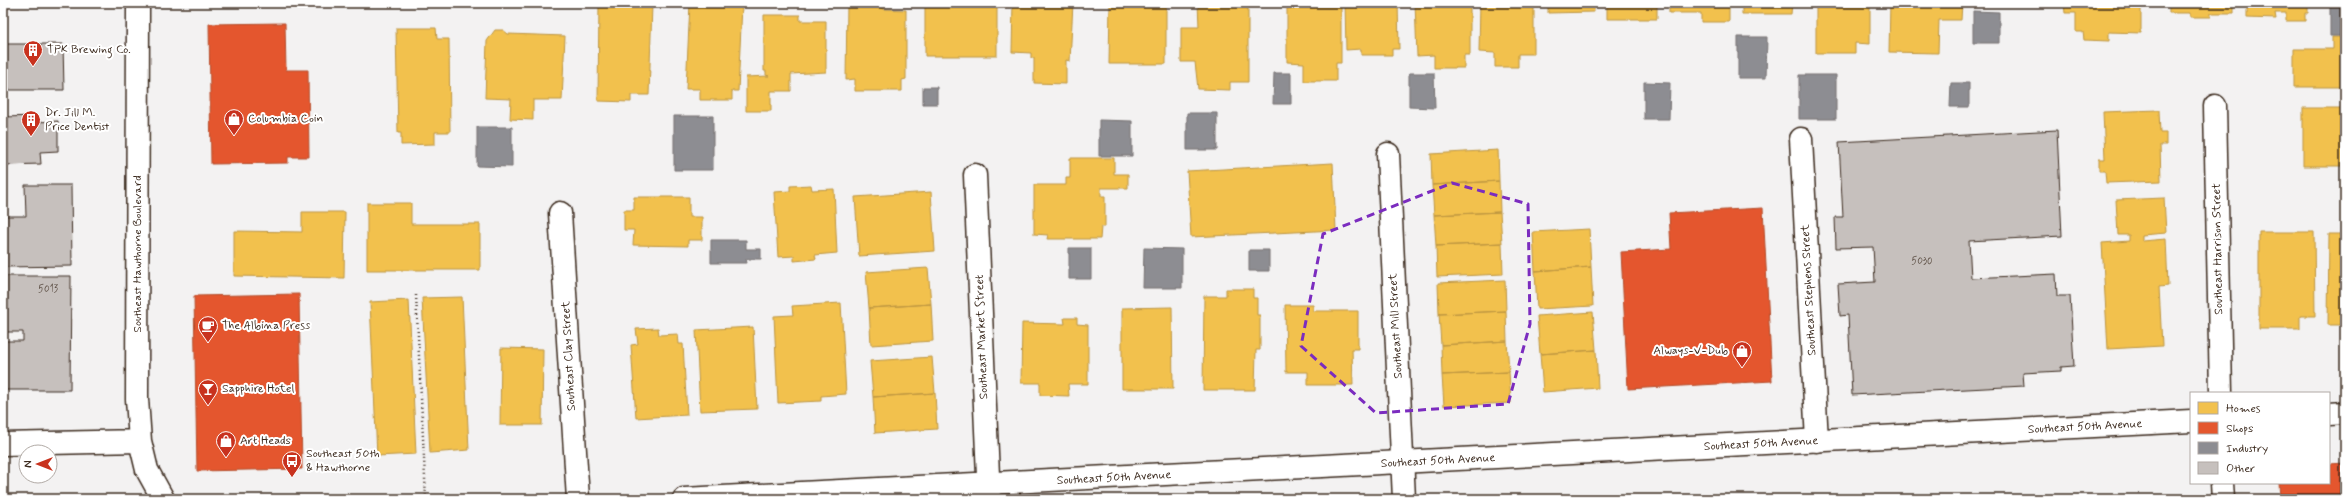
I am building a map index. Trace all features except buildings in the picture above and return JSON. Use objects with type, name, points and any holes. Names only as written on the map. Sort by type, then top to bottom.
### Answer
[{"type":"street","name":"Southeast Hawthorne Boulevard","points":[[138,3],[137,399],[140,442],[147,470],[163,499]]},
{"type":"street","name":"Southeast Harrison Street","points":[[2215,106],[2221,392]]},
{"type":"street","name":"Southeast Stephens Street","points":[[1801,139],[1817,441]]},
{"type":"street","name":"Southeast Mill Street","points":[[1388,154],[1404,499]]},
{"type":"street","name":"Southeast Market Street","points":[[975,175],[988,492]]},
{"type":"street","name":"Southeast Clay Street","points":[[560,213],[578,499]]},
{"type":"street","points":[[2330,414],[2345,413]]},
{"type":"street","name":"Southeast 50th Avenue","points":[[684,499],[988,492],[1402,463],[2190,421]]},
{"type":"street","points":[[3,444],[140,442]]},
{"type":"street","points":[[2222,484],[2223,499]]},
{"type":"path","points":[[416,295],[426,499]]},
{"type":"highlighted area","points":[[1452,183],[1528,204],[1530,324],[1508,404],[1376,413],[1301,346],[1323,234]]},
{"type":"place","name":"TPK Brewing Co.","points":[[33,67]]},
{"type":"place","name":"Columbia Coin","points":[[234,136]]},
{"type":"place","name":"Dr. Jill M. Price Dentist","points":[[31,137]]},
{"type":"place","name":"The Albina Press","points":[[208,343]]},
{"type":"place","name":"Always-V-Dub","points":[[1742,368]]},
{"type":"place","name":"Sapphire Hotel","points":[[208,406]]},
{"type":"place","name":"Art Heads","points":[[226,458]]},
{"type":"place","name":"Southeast 50th & Hawthorne","points":[[292,478]]}]
